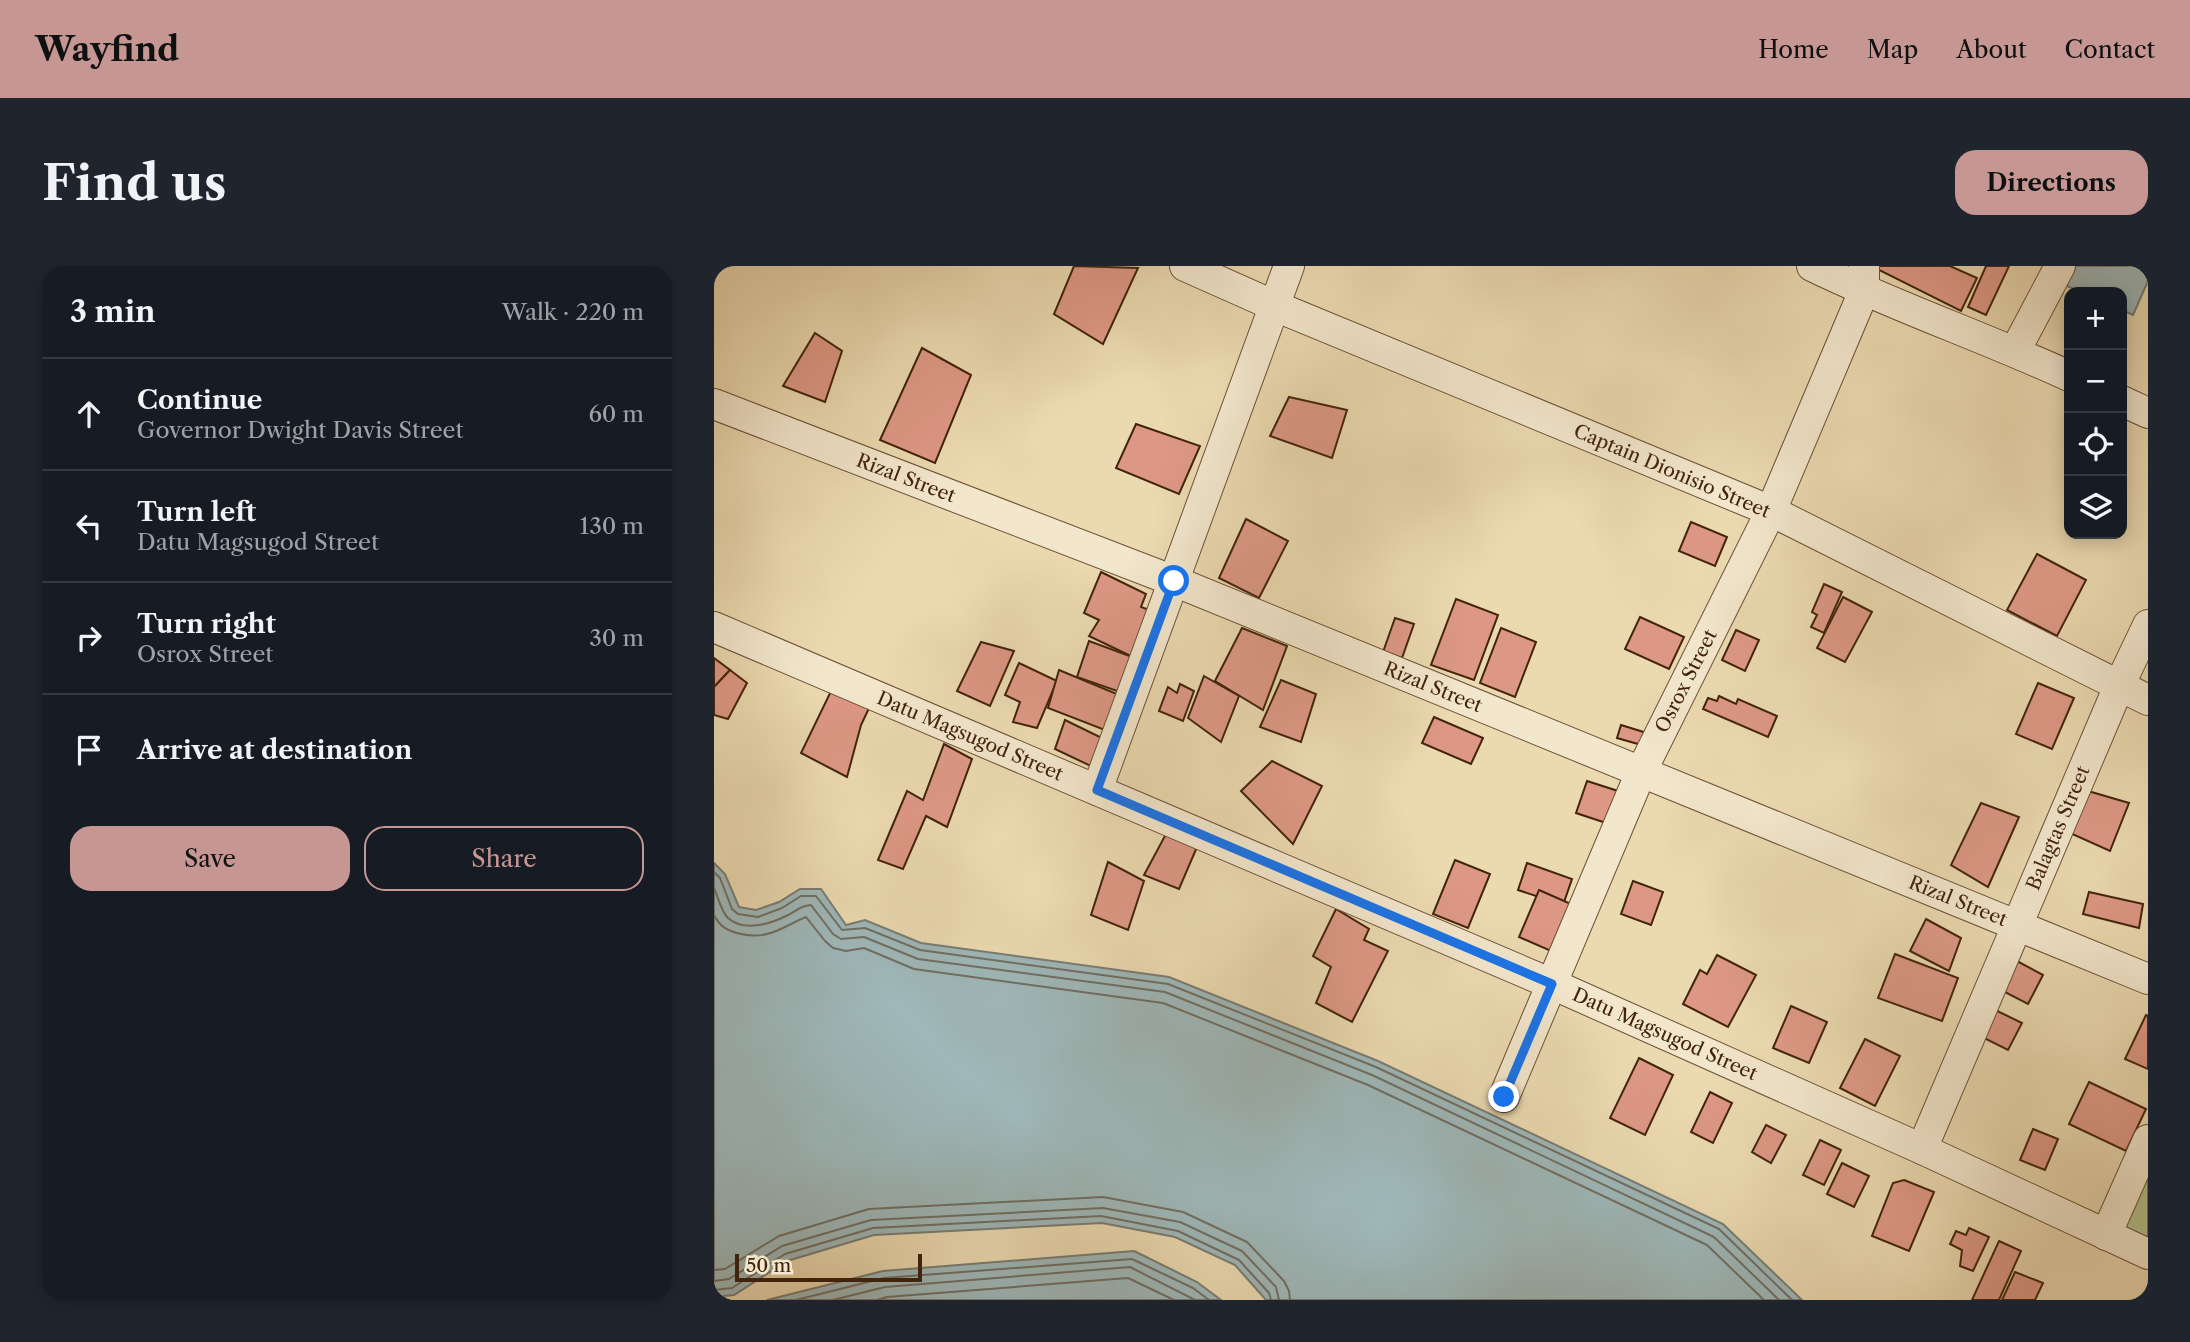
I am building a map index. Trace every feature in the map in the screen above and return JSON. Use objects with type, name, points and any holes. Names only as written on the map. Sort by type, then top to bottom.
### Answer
[{"type":"street","name":"Captain Dionisio Street","points":[[1185,266],[1771,512],[2148,700]]},
{"type":"street","points":[[1097,790],[1290,266]]},
{"type":"street","points":[[1812,266],[1864,279],[2064,374]]},
{"type":"street","points":[[2015,351],[2060,266]]},
{"type":"street","name":"Osrox Street","points":[[1504,1097],[1641,772],[1771,512],[1864,279]]},
{"type":"street","points":[[2127,403],[2148,413]]},
{"type":"street","name":"Rizal Street","points":[[714,404],[1174,581],[2148,979]]},
{"type":"street","name":"Balagtas Street","points":[[1922,1149],[2119,686],[2148,625]]},
{"type":"street","name":"Datu Magsugod Street","points":[[714,627],[1552,984],[1922,1149],[2148,1254]]},
{"type":"street","points":[[2106,1235],[2148,1140]]},
{"type":"green space","points":[[2148,1172],[2148,1238],[2124,1227]]},
{"type":"water","points":[[2073,266],[2148,266],[2148,281],[2133,315],[2127,312],[2127,287],[2064,285]]},
{"type":"water","points":[[714,863],[725,874],[739,907],[756,910],[779,902],[800,889],[821,889],[846,925],[865,920],[921,943],[1169,977],[1378,1061],[1723,1224],[1802,1300],[1266,1300],[1235,1265],[1175,1237],[1102,1223],[874,1235],[787,1261],[734,1295],[714,1297]]},
{"type":"water","points":[[1134,1251],[1197,1282],[1221,1300],[767,1300],[883,1271]]},
{"type":"building","points":[[1074,266],[1138,268],[1103,344],[1054,314]]},
{"type":"building","points":[[1879,266],[1950,266],[1977,278],[1961,311],[1879,270]]},
{"type":"building","points":[[1986,266],[2009,266],[1986,315],[1968,307]]},
{"type":"building","points":[[815,333],[842,351],[825,402],[783,386]]},
{"type":"building","points":[[922,348],[971,375],[935,463],[880,440]]},
{"type":"building","points":[[1289,397],[1347,410],[1332,458],[1270,436]]},
{"type":"building","points":[[1136,424],[1200,446],[1179,494],[1116,468]]},
{"type":"building","points":[[1246,519],[1288,541],[1259,598],[1219,578]]},
{"type":"building","points":[[1691,522],[1727,537],[1715,566],[1679,551]]},
{"type":"building","points":[[2037,554],[2086,580],[2057,636],[2007,610]]},
{"type":"building","points":[[1101,572],[1146,594],[1141,607],[1155,612],[1139,660],[1089,636],[1099,620],[1084,613]]},
{"type":"building","points":[[1824,584],[1842,592],[1824,633],[1811,627],[1817,615],[1812,612]]},
{"type":"building","points":[[1843,597],[1872,612],[1845,662],[1817,648]]},
{"type":"building","points":[[1456,599],[1498,615],[1474,680],[1431,665]]},
{"type":"building","points":[[1640,617],[1684,637],[1669,669],[1625,649]]},
{"type":"building","points":[[1395,618],[1414,624],[1402,658],[1383,652]]},
{"type":"building","points":[[1242,628],[1287,646],[1263,710],[1215,681]]},
{"type":"building","points":[[1501,628],[1536,642],[1515,697],[1480,683]]},
{"type":"building","points":[[1736,630],[1759,640],[1745,671],[1722,660]]},
{"type":"building","points":[[1089,641],[1135,658],[1120,692],[1077,677]]},
{"type":"building","points":[[981,642],[1014,651],[990,706],[957,691]]},
{"type":"building","points":[[714,658],[730,670],[714,687]]},
{"type":"building","points":[[1019,663],[1057,681],[1037,728],[1013,722],[1020,702],[1005,695]]},
{"type":"building","points":[[730,670],[747,683],[728,719],[714,715],[714,687]]},
{"type":"building","points":[[1059,670],[1124,697],[1110,732],[1048,708]]},
{"type":"building","points":[[1204,676],[1239,696],[1221,742],[1188,718]]},
{"type":"building","points":[[1281,680],[1316,694],[1301,742],[1260,727]]},
{"type":"building","points":[[2038,683],[2074,698],[2052,749],[2016,734]]},
{"type":"building","points":[[1180,684],[1194,691],[1183,721],[1159,711],[1168,687],[1177,693]]},
{"type":"building","points":[[833,687],[871,704],[861,725],[847,777],[801,753]]},
{"type":"building","points":[[1719,696],[1736,704],[1738,699],[1777,716],[1768,737],[1703,709],[1708,698],[1717,701]]},
{"type":"building","points":[[1434,717],[1483,738],[1471,764],[1422,743]]},
{"type":"building","points":[[1065,720],[1106,740],[1095,768],[1055,749]]},
{"type":"building","points":[[1621,725],[1650,734],[1645,746],[1617,738]]},
{"type":"building","points":[[944,744],[972,759],[947,827],[926,816],[903,869],[878,860],[907,791],[923,800]]},
{"type":"building","points":[[1272,761],[1322,786],[1293,844],[1241,791]]},
{"type":"building","points":[[1587,781],[1618,791],[1606,823],[1576,813]]},
{"type":"building","points":[[2088,791],[2129,803],[2110,851],[2070,833]]},
{"type":"building","points":[[1981,803],[2019,817],[1988,887],[1951,865]]},
{"type":"building","points":[[1166,834],[1197,847],[1179,889],[1144,875]]},
{"type":"building","points":[[1455,860],[1490,874],[1468,928],[1433,914]]},
{"type":"building","points":[[1108,862],[1144,881],[1128,930],[1091,915]]},
{"type":"building","points":[[1527,863],[1572,879],[1563,905],[1518,890]]},
{"type":"building","points":[[1633,881],[1663,892],[1651,925],[1621,914]]},
{"type":"building","points":[[1539,890],[1571,904],[1551,951],[1519,937]]},
{"type":"building","points":[[2089,892],[2143,904],[2139,928],[2083,914]]},
{"type":"building","points":[[1336,909],[1369,929],[1364,940],[1388,951],[1352,1022],[1316,1003],[1331,967],[1313,956]]},
{"type":"building","points":[[1926,919],[1961,938],[1949,971],[1910,951]]},
{"type":"building","points":[[1895,954],[1958,978],[1942,1021],[1878,998]]},
{"type":"building","points":[[1717,955],[1756,975],[1728,1027],[1683,1004],[1700,970],[1707,974]]},
{"type":"building","points":[[2015,960],[2043,975],[2028,1004],[1999,989]]},
{"type":"building","points":[[1791,1006],[1827,1022],[1809,1063],[1773,1048]]},
{"type":"building","points":[[1989,1007],[2022,1023],[2008,1050],[1976,1034]]},
{"type":"building","points":[[2146,1015],[2148,1016],[2148,1069],[2125,1059]]},
{"type":"building","points":[[1865,1039],[1900,1056],[1875,1106],[1840,1088]]},
{"type":"building","points":[[1639,1058],[1673,1075],[1645,1135],[1610,1118]]},
{"type":"building","points":[[2089,1082],[2146,1109],[2126,1151],[2069,1124]]},
{"type":"building","points":[[1710,1092],[1732,1103],[1713,1143],[1691,1132]]},
{"type":"building","points":[[1766,1125],[1786,1135],[1771,1163],[1752,1152]]},
{"type":"building","points":[[2033,1129],[2058,1139],[2045,1170],[2020,1160]]},
{"type":"building","points":[[1820,1140],[1841,1150],[1824,1185],[1803,1175]]},
{"type":"building","points":[[1842,1163],[1869,1176],[1854,1207],[1827,1194]]},
{"type":"building","points":[[1904,1180],[1934,1192],[1909,1251],[1872,1236],[1893,1183]]},
{"type":"building","points":[[1969,1228],[1989,1237],[1973,1271],[1960,1266],[1962,1250],[1950,1244],[1956,1231],[1966,1235]]},
{"type":"building","points":[[1999,1241],[2021,1251],[1999,1300],[1972,1300]]},
{"type":"building","points":[[2015,1272],[2043,1283],[2035,1300],[2002,1300]]},
{"type":"route","points":[[1174,581],[1097,790],[1552,984],[1504,1097]]}]
